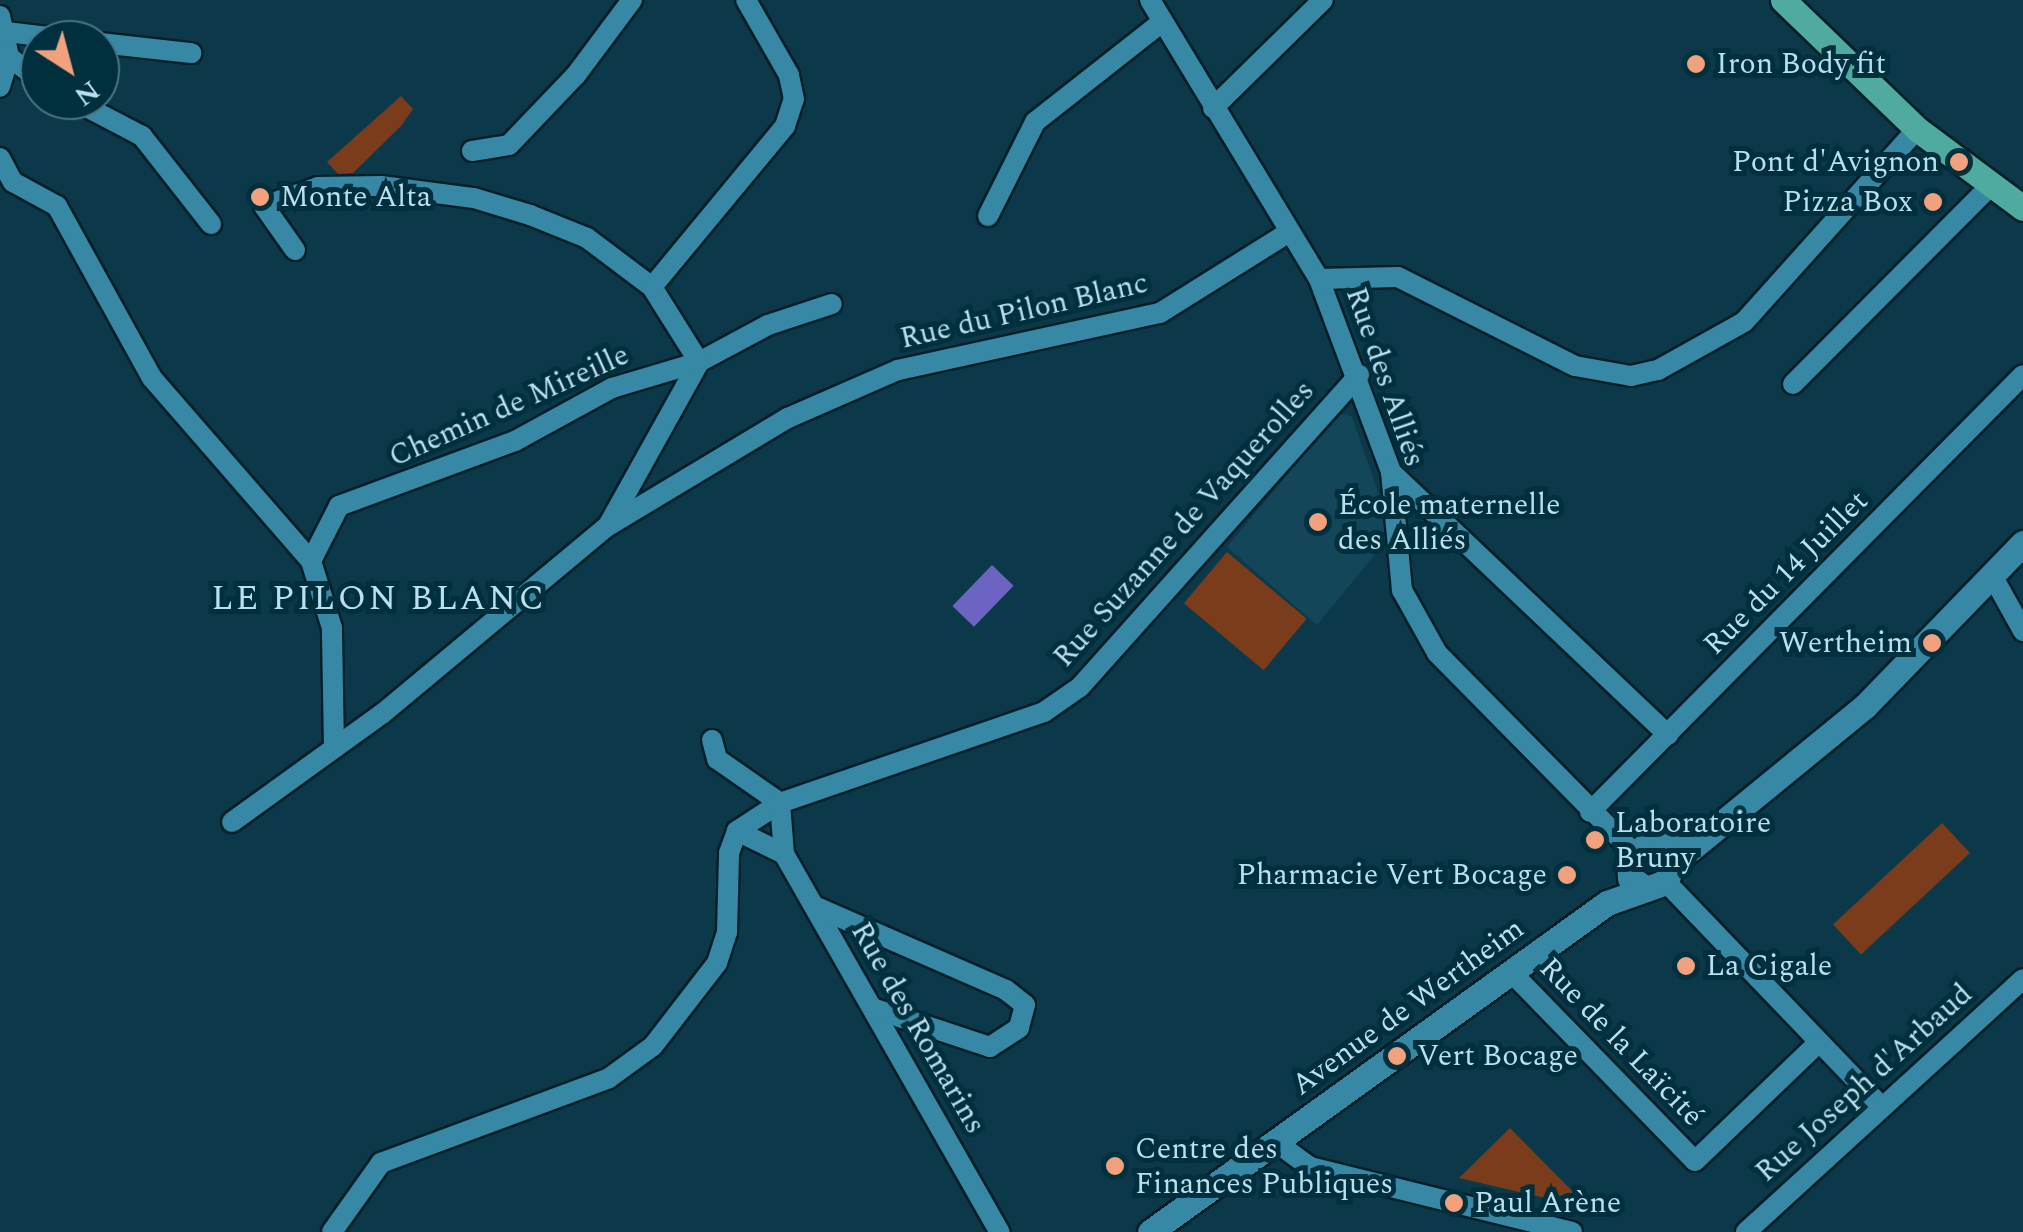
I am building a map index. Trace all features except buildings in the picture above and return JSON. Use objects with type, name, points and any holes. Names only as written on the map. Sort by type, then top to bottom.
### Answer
[{"type":"main road","points":[[1783,0],[1917,129],[2020,209]]},
{"type":"street","points":[[472,150],[509,145],[576,75],[632,0]]},
{"type":"street","points":[[652,287],[789,113],[789,75],[746,0]]},
{"type":"street","name":"Rue des Alliés","points":[[1150,0],[1319,279],[1359,375],[1391,472],[1402,590],[1437,652],[1882,1106]]},
{"type":"street","points":[[1213,108],[1323,0]]},
{"type":"street","points":[[988,216],[1035,122],[1162,22]]},
{"type":"street","points":[[0,87],[9,57],[3,24]]},
{"type":"street","points":[[120,45],[192,53]]},
{"type":"street","points":[[9,57],[20,65]]},
{"type":"street","points":[[111,120],[142,136],[210,224]]},
{"type":"street","points":[[1319,279],[1398,277],[1576,366],[1632,376],[1658,370],[1744,322],[1917,129]]},
{"type":"street","points":[[0,158],[14,182],[57,206],[152,378],[311,562],[332,628],[334,748]]},
{"type":"street","points":[[295,250],[264,206],[318,186],[381,186],[474,198],[530,215],[587,238],[652,287],[699,362],[608,526]]},
{"type":"street","points":[[1793,384],[1990,186]]},
{"type":"street","name":"Rue du Pilon Blanc","points":[[232,822],[334,748],[608,526],[788,418],[883,376],[1012,340],[1160,313],[1289,232]]},
{"type":"street","name":"Chemin de Mireille","points":[[311,562],[340,506],[515,441],[612,388],[699,362],[768,325],[832,304]]},
{"type":"street","name":"Rue du 14 Juillet","points":[[1590,812],[2023,374]]},
{"type":"street","name":"Rue Suzanne de Vaquerolles","points":[[737,831],[780,803],[1044,712],[1080,687],[1359,375]]},
{"type":"street","points":[[1391,472],[1668,735]]},
{"type":"street","name":"Avenue de Wertheim","points":[[1150,1232],[1694,840],[1865,706],[2023,544]]},
{"type":"street","points":[[1993,577],[2023,631]]},
{"type":"street","points":[[712,740],[717,759],[780,803],[784,854]]},
{"type":"street","points":[[332,1232],[381,1162],[609,1078],[653,1046],[717,963],[727,932],[730,853],[737,831],[784,854]]},
{"type":"street","name":"Rue des Romarins","points":[[784,854],[1000,1232]]},
{"type":"street","points":[[814,906],[1006,990],[1025,1005],[1020,1028],[990,1046],[872,1008]]},
{"type":"street","name":"Rue de la Laïcité","points":[[1512,973],[1695,1162],[1818,1044]]},
{"type":"street","name":"Rue Joseph d'Arbaud","points":[[1746,1232],[2023,979]]},
{"type":"street","points":[[1276,1142],[1310,1167],[1572,1232]]},
{"type":"shaded area","points":[[401,96],[413,109],[401,126],[353,173],[338,174],[327,162]]},
{"type":"shaded area","name":"École maternelle des Alliés","points":[[1336,416],[1352,417],[1386,515],[1387,540],[1317,625],[1227,547]]},
{"type":"shaded area","points":[[1227,552],[1307,619],[1264,670],[1184,603]]},
{"type":"shaded area","points":[[992,565],[1014,586],[974,627],[952,606]]},
{"type":"shaded area","points":[[1942,823],[1970,853],[1861,955],[1833,925]]},
{"type":"shaded area","points":[[1510,1128],[1589,1208],[1459,1178]]},
{"type":"place","name":"Iron Body fit","points":[[1696,64]]},
{"type":"place","name":"Pont d'Avignon","points":[[1959,162]]},
{"type":"place","name":"Monte Alta","points":[[260,197]]},
{"type":"place","name":"Pizza Box","points":[[1933,202]]},
{"type":"place","name":"École maternelle des Alliés","points":[[1318,522]]},
{"type":"place","name":"Wertheim","points":[[1932,643]]},
{"type":"place","name":"Laboratoire Bruny","points":[[1595,840]]},
{"type":"place","name":"Pharmacie Vert Bocage","points":[[1567,875]]},
{"type":"place","name":"La Cigale","points":[[1686,966]]},
{"type":"place","name":"Vert Bocage","points":[[1397,1056]]},
{"type":"place","name":"Centre des Finances Publiques","points":[[1115,1166]]},
{"type":"place","name":"Paul Arène","points":[[1454,1203]]},
{"type":"district","name":"LE PILON BLANC","points":[[379,599]]}]
